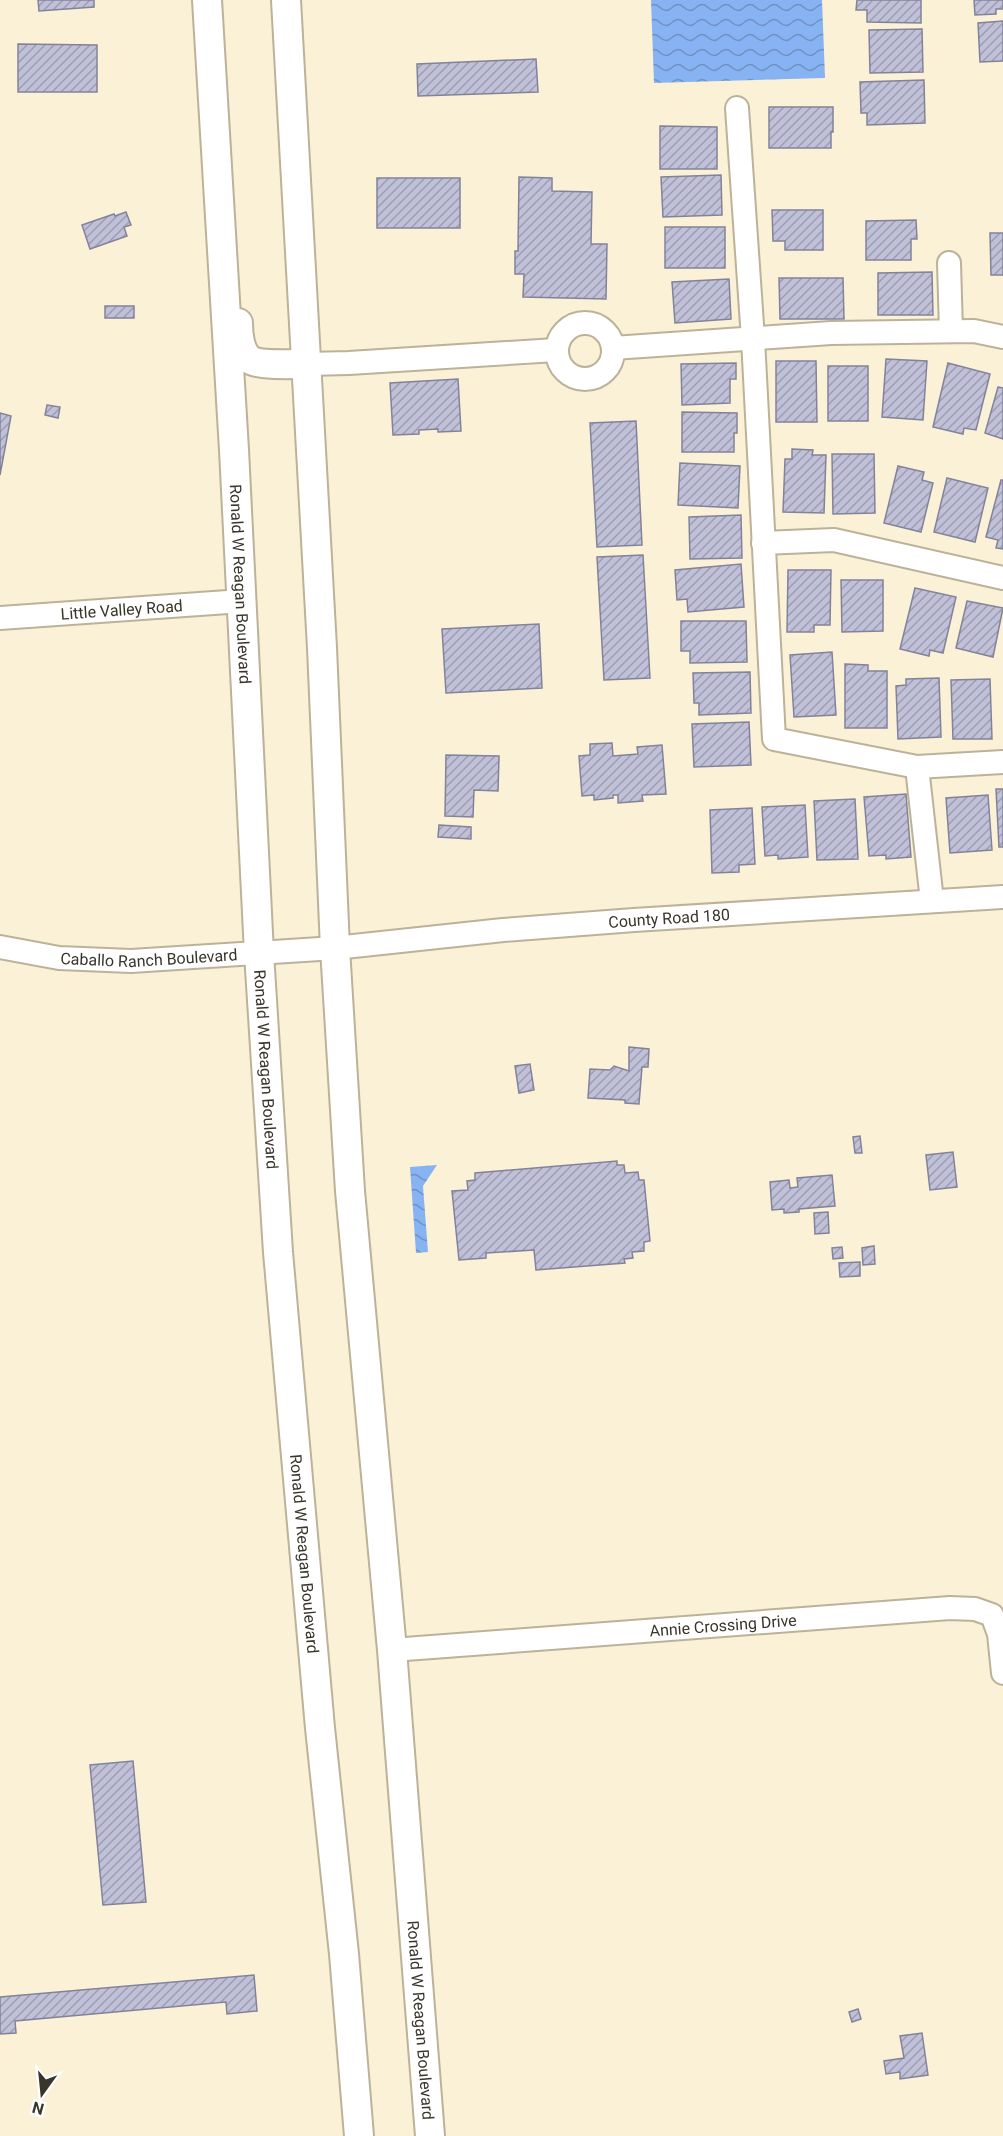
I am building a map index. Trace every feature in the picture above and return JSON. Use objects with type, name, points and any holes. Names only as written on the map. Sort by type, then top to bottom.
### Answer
[{"type":"main road","name":"Ronald W Reagan Boulevard","points":[[207,0],[222,230],[259,952],[278,1252],[359,2136]]},
{"type":"main road","name":"Ronald W Reagan Boulevard","points":[[286,0],[307,364],[335,948],[350,1191],[392,1650],[430,2136]]},
{"type":"main road","points":[[222,230],[236,276],[238,331],[242,349],[249,360],[258,363],[307,364]]},
{"type":"street","points":[[737,108],[753,339],[774,739],[917,767],[1003,762]]},
{"type":"street","points":[[949,263],[951,331]]},
{"type":"street","points":[[583,323],[600,327],[606,333],[613,348],[609,366],[603,373],[586,379],[577,378],[562,368],[556,350],[562,334],[575,324],[583,323]]},
{"type":"street","points":[[613,348],[831,333],[974,331],[1003,338]]},
{"type":"street","points":[[307,364],[556,350]]},
{"type":"street","points":[[763,543],[834,540],[1003,578]]},
{"type":"street","name":"Little Valley Road","points":[[0,618],[242,602]]},
{"type":"street","points":[[917,767],[932,901]]},
{"type":"street","name":"County Road 180","points":[[335,948],[503,930],[1003,897]]},
{"type":"street","name":"Caballo Ranch Boulevard","points":[[0,947],[59,958],[94,961],[131,961],[335,948]]},
{"type":"street","name":"Annie Crossing Drive","points":[[392,1650],[975,1608],[992,1616],[999,1634],[1003,1673]]},
{"type":"water","points":[[651,0],[822,0],[825,78],[654,83]]},
{"type":"water","points":[[437,1165],[423,1186],[428,1252],[416,1253],[410,1167]]},
{"type":"building","points":[[38,0],[94,0],[94,7],[39,11]]},
{"type":"building","points":[[857,0],[921,0],[921,23],[867,22],[867,10],[856,10]]},
{"type":"building","points":[[974,0],[1003,0],[1003,9],[996,9],[996,14],[975,15]]},
{"type":"building","points":[[1003,21],[1003,61],[980,62],[978,23]]},
{"type":"building","points":[[922,29],[923,72],[870,73],[869,30]]},
{"type":"building","points":[[18,44],[97,45],[97,92],[18,92]]},
{"type":"building","points":[[536,59],[538,92],[418,96],[417,64]]},
{"type":"building","points":[[924,80],[925,123],[867,125],[867,113],[861,113],[860,82]]},
{"type":"building","points":[[769,107],[833,107],[831,148],[769,148]]},
{"type":"building","points":[[660,126],[717,127],[717,169],[660,169]]},
{"type":"building","points":[[721,175],[722,215],[663,217],[661,177]]},
{"type":"building","points":[[519,177],[552,178],[552,191],[592,192],[591,244],[607,244],[606,299],[523,297],[524,274],[515,274],[515,251],[518,251]]},
{"type":"building","points":[[377,178],[460,178],[460,228],[377,228]]},
{"type":"building","points":[[772,210],[823,210],[823,250],[785,250],[785,241],[773,241]]},
{"type":"building","points":[[126,212],[131,225],[124,227],[127,236],[90,249],[82,225]]},
{"type":"building","points":[[916,220],[917,239],[911,239],[911,260],[866,260],[866,221]]},
{"type":"building","points":[[665,227],[725,227],[725,268],[665,268]]},
{"type":"building","points":[[990,233],[1003,233],[1003,275],[991,275]]},
{"type":"building","points":[[932,272],[933,315],[878,315],[878,273]]},
{"type":"building","points":[[779,278],[843,278],[844,319],[780,319]]},
{"type":"building","points":[[729,279],[731,319],[675,323],[672,282]]},
{"type":"building","points":[[105,306],[134,306],[134,318],[105,318]]},
{"type":"building","points":[[886,359],[927,361],[923,420],[882,417]]},
{"type":"building","points":[[776,361],[816,361],[817,422],[776,422]]},
{"type":"building","points":[[736,363],[736,379],[730,379],[730,403],[682,405],[681,364]]},
{"type":"building","points":[[948,363],[990,374],[976,430],[964,428],[963,434],[933,427]]},
{"type":"building","points":[[828,366],[868,366],[868,421],[828,421]]},
{"type":"building","points":[[458,379],[461,431],[419,430],[419,434],[393,435],[390,383]]},
{"type":"building","points":[[998,387],[1003,388],[1003,439],[985,433]]},
{"type":"building","points":[[47,405],[60,407],[58,418],[45,415]]},
{"type":"building","points":[[682,412],[737,413],[734,452],[682,452]]},
{"type":"building","points":[[0,413],[11,416],[0,475]]},
{"type":"building","points":[[636,421],[642,545],[597,547],[590,423]]},
{"type":"building","points":[[792,449],[813,450],[812,455],[826,455],[824,513],[783,512],[785,459],[792,459]]},
{"type":"building","points":[[832,454],[874,454],[875,513],[833,514]]},
{"type":"building","points":[[680,463],[740,466],[738,508],[678,505]]},
{"type":"building","points":[[898,466],[924,472],[922,480],[933,483],[921,532],[884,523]]},
{"type":"building","points":[[947,478],[988,488],[975,542],[934,532]]},
{"type":"building","points":[[1001,480],[1003,480],[1003,549],[996,548],[998,540],[986,537]]},
{"type":"building","points":[[741,515],[742,558],[690,559],[689,517]]},
{"type":"building","points":[[643,555],[650,678],[604,680],[597,557]]},
{"type":"building","points":[[741,564],[744,607],[688,612],[687,599],[677,600],[675,570]]},
{"type":"building","points":[[788,570],[831,570],[830,625],[814,625],[814,632],[787,632]]},
{"type":"building","points":[[841,580],[883,580],[883,631],[842,632]]},
{"type":"building","points":[[915,588],[956,597],[943,653],[930,650],[929,656],[900,649]]},
{"type":"building","points":[[967,601],[1003,608],[993,657],[956,648]]},
{"type":"building","points":[[681,621],[746,621],[747,662],[690,663],[690,651],[681,651]]},
{"type":"building","points":[[539,624],[542,688],[446,693],[442,629]]},
{"type":"building","points":[[832,652],[836,715],[794,717],[790,655]]},
{"type":"building","points":[[845,664],[868,665],[868,671],[887,671],[887,728],[845,728]]},
{"type":"building","points":[[750,672],[751,713],[699,715],[699,703],[694,703],[693,673]]},
{"type":"building","points":[[939,678],[941,737],[898,739],[896,686],[906,685],[906,679]]},
{"type":"building","points":[[990,679],[992,739],[953,739],[951,680]]},
{"type":"building","points":[[749,722],[751,765],[694,767],[692,724]]},
{"type":"building","points":[[612,743],[613,756],[638,754],[637,747],[662,745],[666,794],[642,795],[643,801],[618,803],[618,795],[613,795],[613,798],[594,800],[594,795],[582,796],[579,756],[590,755],[590,744]]},
{"type":"building","points":[[446,755],[499,756],[498,791],[474,790],[473,817],[445,816]]},
{"type":"building","points":[[996,789],[1003,789],[1003,847],[999,847]]},
{"type":"building","points":[[906,794],[911,857],[886,859],[886,855],[869,856],[864,797]]},
{"type":"building","points":[[988,795],[992,850],[950,853],[946,798]]},
{"type":"building","points":[[855,799],[858,859],[817,860],[814,801]]},
{"type":"building","points":[[805,805],[808,857],[778,859],[778,855],[765,856],[762,807]]},
{"type":"building","points":[[752,808],[755,864],[739,865],[739,872],[712,873],[710,810]]},
{"type":"building","points":[[439,825],[471,827],[471,839],[438,837]]},
{"type":"building","points":[[629,1047],[649,1049],[648,1067],[642,1067],[639,1104],[625,1103],[625,1100],[588,1098],[590,1069],[610,1070],[614,1066],[629,1071]]},
{"type":"building","points":[[530,1064],[534,1090],[519,1093],[515,1066]]},
{"type":"building","points":[[860,1136],[862,1153],[855,1153],[853,1137]]},
{"type":"building","points":[[953,1152],[957,1187],[930,1190],[926,1155]]},
{"type":"building","points":[[617,1161],[617,1165],[624,1165],[625,1173],[638,1172],[639,1180],[644,1180],[650,1241],[644,1242],[644,1251],[632,1252],[633,1258],[624,1259],[625,1263],[536,1270],[534,1250],[486,1253],[486,1258],[459,1260],[452,1191],[468,1190],[467,1181],[475,1180],[475,1173]]},
{"type":"building","points":[[832,1175],[835,1206],[799,1209],[799,1212],[784,1213],[784,1209],[772,1210],[770,1182],[789,1180],[790,1188],[798,1187],[797,1178]]},
{"type":"building","points":[[828,1212],[829,1233],[815,1234],[814,1213]]},
{"type":"building","points":[[874,1246],[875,1264],[863,1265],[862,1248]]},
{"type":"building","points":[[842,1247],[843,1258],[833,1259],[832,1248]]},
{"type":"building","points":[[860,1262],[860,1276],[840,1277],[839,1263]]},
{"type":"building","points":[[133,1761],[146,1902],[103,1905],[90,1765]]},
{"type":"building","points":[[254,1975],[257,2011],[227,2014],[226,2002],[15,2021],[16,2033],[0,2034],[0,1997]]},
{"type":"building","points":[[858,2009],[861,2019],[852,2022],[849,2012]]},
{"type":"building","points":[[922,2033],[928,2075],[900,2079],[900,2072],[886,2074],[884,2061],[904,2058],[900,2036]]}]
